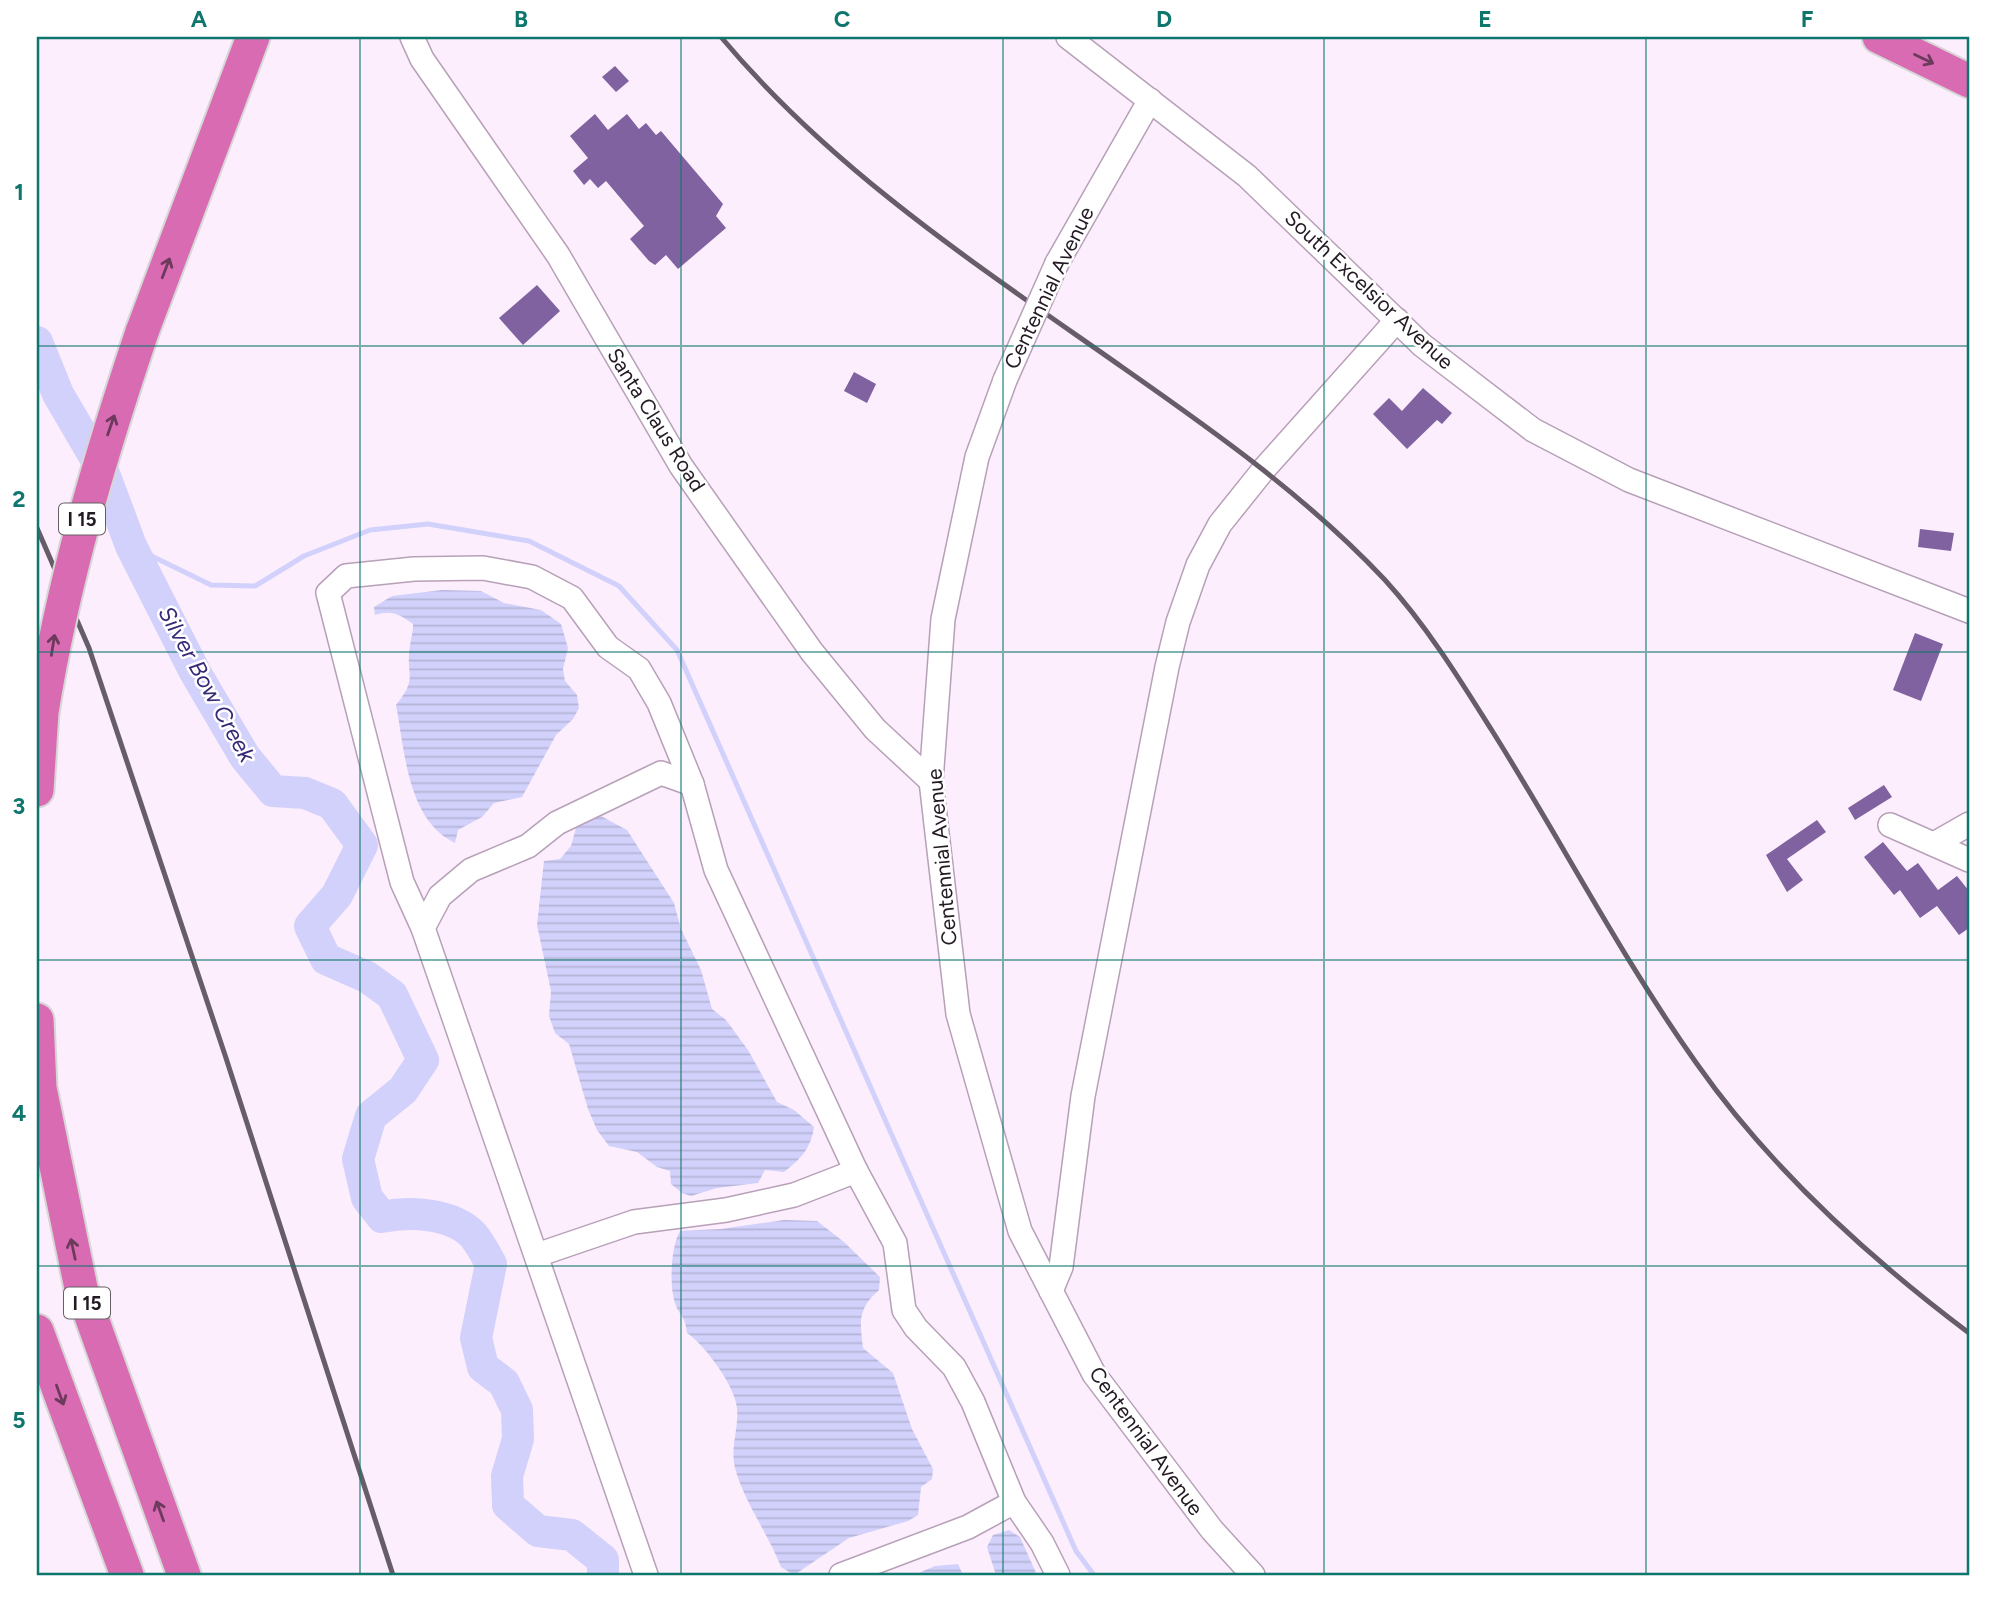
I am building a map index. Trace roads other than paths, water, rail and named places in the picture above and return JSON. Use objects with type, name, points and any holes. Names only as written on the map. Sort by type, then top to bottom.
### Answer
[{"type":"highway","name":"I 15","points":[[37,790],[42,712],[55,628],[77,539],[142,332],[253,37]]},
{"type":"highway","points":[[1879,37],[1969,81]]},
{"type":"highway","name":"I 15","points":[[37,1020],[40,1088],[81,1288],[184,1575]]},
{"type":"highway","name":"I 15","points":[[37,1331],[127,1575]]},
{"type":"street","name":"Santa Claus Road","points":[[411,37],[422,59],[558,255],[688,476],[812,653],[875,729],[931,781]]},
{"type":"street","name":"South Excelsior Avenue","points":[[1068,37],[1247,176],[1422,345],[1533,430],[1617,474],[1969,611]]},
{"type":"street","name":"Centennial Avenue","points":[[1150,100],[1057,263],[1005,380],[977,457],[943,619],[931,781],[958,1014],[1020,1231],[1094,1374],[1212,1531],[1253,1575]]},
{"type":"street","points":[[1051,1291],[1061,1267],[1083,1096],[1167,667],[1178,622],[1198,565],[1220,524],[1397,320]]},
{"type":"street","points":[[646,1575],[423,928],[402,882],[328,593],[346,576],[414,569],[483,568],[532,577],[572,598],[608,647],[639,668],[659,703],[691,784],[716,870],[856,1171],[895,1243],[904,1310],[916,1328],[954,1367],[973,1402],[1014,1503],[1042,1543],[1058,1575]]},
{"type":"street","points":[[423,928],[440,896],[471,870],[528,846],[557,823],[661,773],[691,784]]},
{"type":"street","points":[[1934,844],[1969,824]]},
{"type":"street","points":[[1890,825],[1969,860]]},
{"type":"street","points":[[537,1255],[634,1222],[726,1210],[794,1195],[856,1171]]},
{"type":"street","points":[[841,1575],[968,1527],[1014,1503]]},
{"type":"water","points":[[442,590],[481,591],[504,603],[541,610],[561,624],[568,648],[563,669],[565,681],[577,695],[579,708],[573,719],[556,735],[522,797],[494,803],[482,817],[458,830],[455,843],[439,832],[427,818],[411,783],[406,763],[396,705],[409,682],[413,624],[395,614],[375,615],[374,607],[392,596]]},
{"type":"water","points":[[601,816],[627,830],[674,903],[681,929],[701,970],[712,1009],[726,1020],[748,1050],[777,1102],[794,1110],[814,1127],[804,1152],[784,1172],[765,1170],[758,1183],[717,1188],[691,1196],[671,1184],[670,1171],[657,1167],[637,1152],[609,1146],[597,1130],[569,1044],[555,1033],[549,1016],[551,991],[537,925],[544,861],[560,859],[571,846],[576,828]]},
{"type":"water","points":[[784,1220],[817,1221],[844,1242],[880,1277],[879,1290],[863,1310],[863,1348],[893,1373],[912,1429],[933,1469],[932,1479],[921,1487],[918,1515],[908,1521],[849,1538],[794,1575],[781,1567],[739,1481],[734,1460],[737,1415],[735,1399],[718,1367],[687,1333],[685,1322],[675,1303],[672,1276],[673,1256],[680,1231],[721,1229]]},
{"type":"water","points":[[1009,1530],[1020,1537],[1037,1575],[996,1575],[987,1547],[993,1535]]},
{"type":"water","points":[[958,1564],[963,1575],[914,1575],[935,1566]]},
{"type":"waterway","name":"Silver Bow Creek","points":[[37,342],[58,394],[103,471],[131,546],[195,672],[245,757],[273,791],[305,793],[332,804],[362,845],[337,895],[310,926],[326,959],[367,977],[392,995],[423,1060],[403,1090],[371,1116],[358,1159],[367,1198],[382,1217],[417,1214],[442,1218],[464,1228],[480,1245],[491,1264],[476,1338],[483,1367],[504,1383],[517,1410],[518,1439],[507,1476],[508,1505],[538,1531],[572,1535],[603,1560],[603,1575]]},
{"type":"waterway","points":[[131,546],[211,585],[255,586],[304,556],[370,530],[428,524],[529,541],[619,586],[677,650],[1076,1551],[1094,1575]]},
{"type":"railway","points":[[721,37],[765,86],[860,174],[1016,293],[1259,467],[1324,521],[1385,580],[1428,633],[1454,671],[1643,982],[1697,1064],[1726,1102],[1756,1139],[1822,1209],[1894,1274],[1969,1333]]},
{"type":"railway","points":[[37,528],[89,648],[225,1055],[393,1575]]}]
